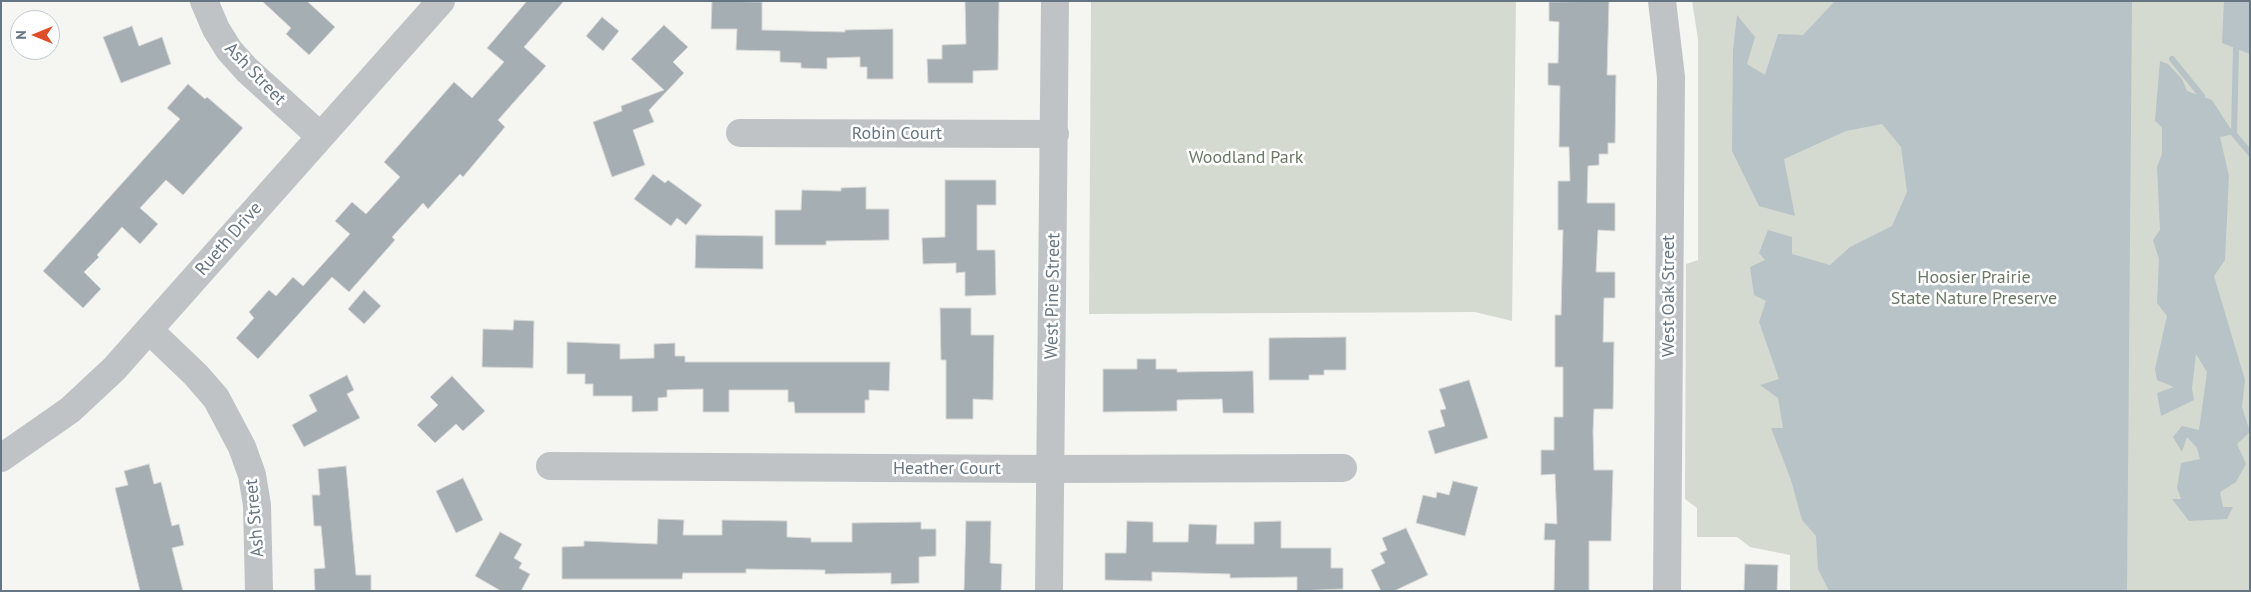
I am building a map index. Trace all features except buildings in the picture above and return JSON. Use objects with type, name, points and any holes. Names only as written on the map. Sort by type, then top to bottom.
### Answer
[{"type":"street","name":"Ash Street","points":[[204,1],[216,30],[229,50],[247,70],[320,136]]},
{"type":"street","name":"Rueth Drive","points":[[1,458],[70,410],[114,369],[441,1]]},
{"type":"street","name":"West Pine Street","points":[[1049,591],[1055,1]]},
{"type":"street","name":"West Oak Street","points":[[1662,1],[1671,77],[1667,591]]},
{"type":"street","name":"Robin Court","points":[[740,134],[1055,134]]},
{"type":"street","name":"Ash Street","points":[[148,330],[196,375],[216,398],[242,447],[252,474],[257,505],[259,591]]},
{"type":"street","name":"Heather Court","points":[[550,466],[1050,470],[1343,468]]},
{"type":"green space","name":"Woodland Park","points":[[1091,1],[1516,1],[1512,321],[1475,312],[1089,314]]},
{"type":"green space","name":"Hoosier Prairie State Nature Preserve","points":[[1692,1],[2250,1],[2250,591],[1790,591],[1790,555],[1750,547],[1737,537],[1697,537],[1697,508],[1685,499],[1686,264],[1698,260],[1698,39]]},
{"type":"shaded area","name":"Hoosier Prairie State Nature Preserve","points":[[1835,1],[2132,1],[2127,591],[1829,591],[1818,569],[1816,536],[1802,520],[1791,480],[1771,428],[1783,428],[1778,398],[1760,385],[1779,379],[1759,322],[1766,301],[1754,295],[1750,267],[1765,260],[1759,253],[1768,230],[1792,237],[1792,254],[1830,265],[1850,247],[1892,226],[1907,192],[1901,147],[1882,124],[1846,131],[1784,159],[1795,216],[1759,206],[1732,151],[1733,50],[1737,15],[1755,37],[1747,64],[1765,75],[1778,34],[1803,35]]},
{"type":"shaded area","points":[[2224,1],[2250,1],[2250,54],[2222,43]]},
{"type":"shaded area","points":[[2160,61],[2168,64],[2182,79],[2187,91],[2212,100],[2234,134],[2220,137],[2229,176],[2225,260],[2214,276],[2245,380],[2242,407],[2250,432],[2237,444],[2246,464],[2236,482],[2220,492],[2223,507],[2233,507],[2227,519],[2189,521],[2172,499],[2181,499],[2177,488],[2181,463],[2200,459],[2197,448],[2187,437],[2182,452],[2173,437],[2182,426],[2199,430],[2207,372],[2196,354],[2192,388],[2194,400],[2161,416],[2157,393],[2174,387],[2157,380],[2155,369],[2167,316],[2157,303],[2159,259],[2153,240],[2160,230],[2157,167],[2162,154],[2162,127],[2155,121]]},
{"type":"waterway","points":[[2236,48],[2234,134],[2250,153]]},
{"type":"waterway","points":[[2172,59],[2202,96]]}]
